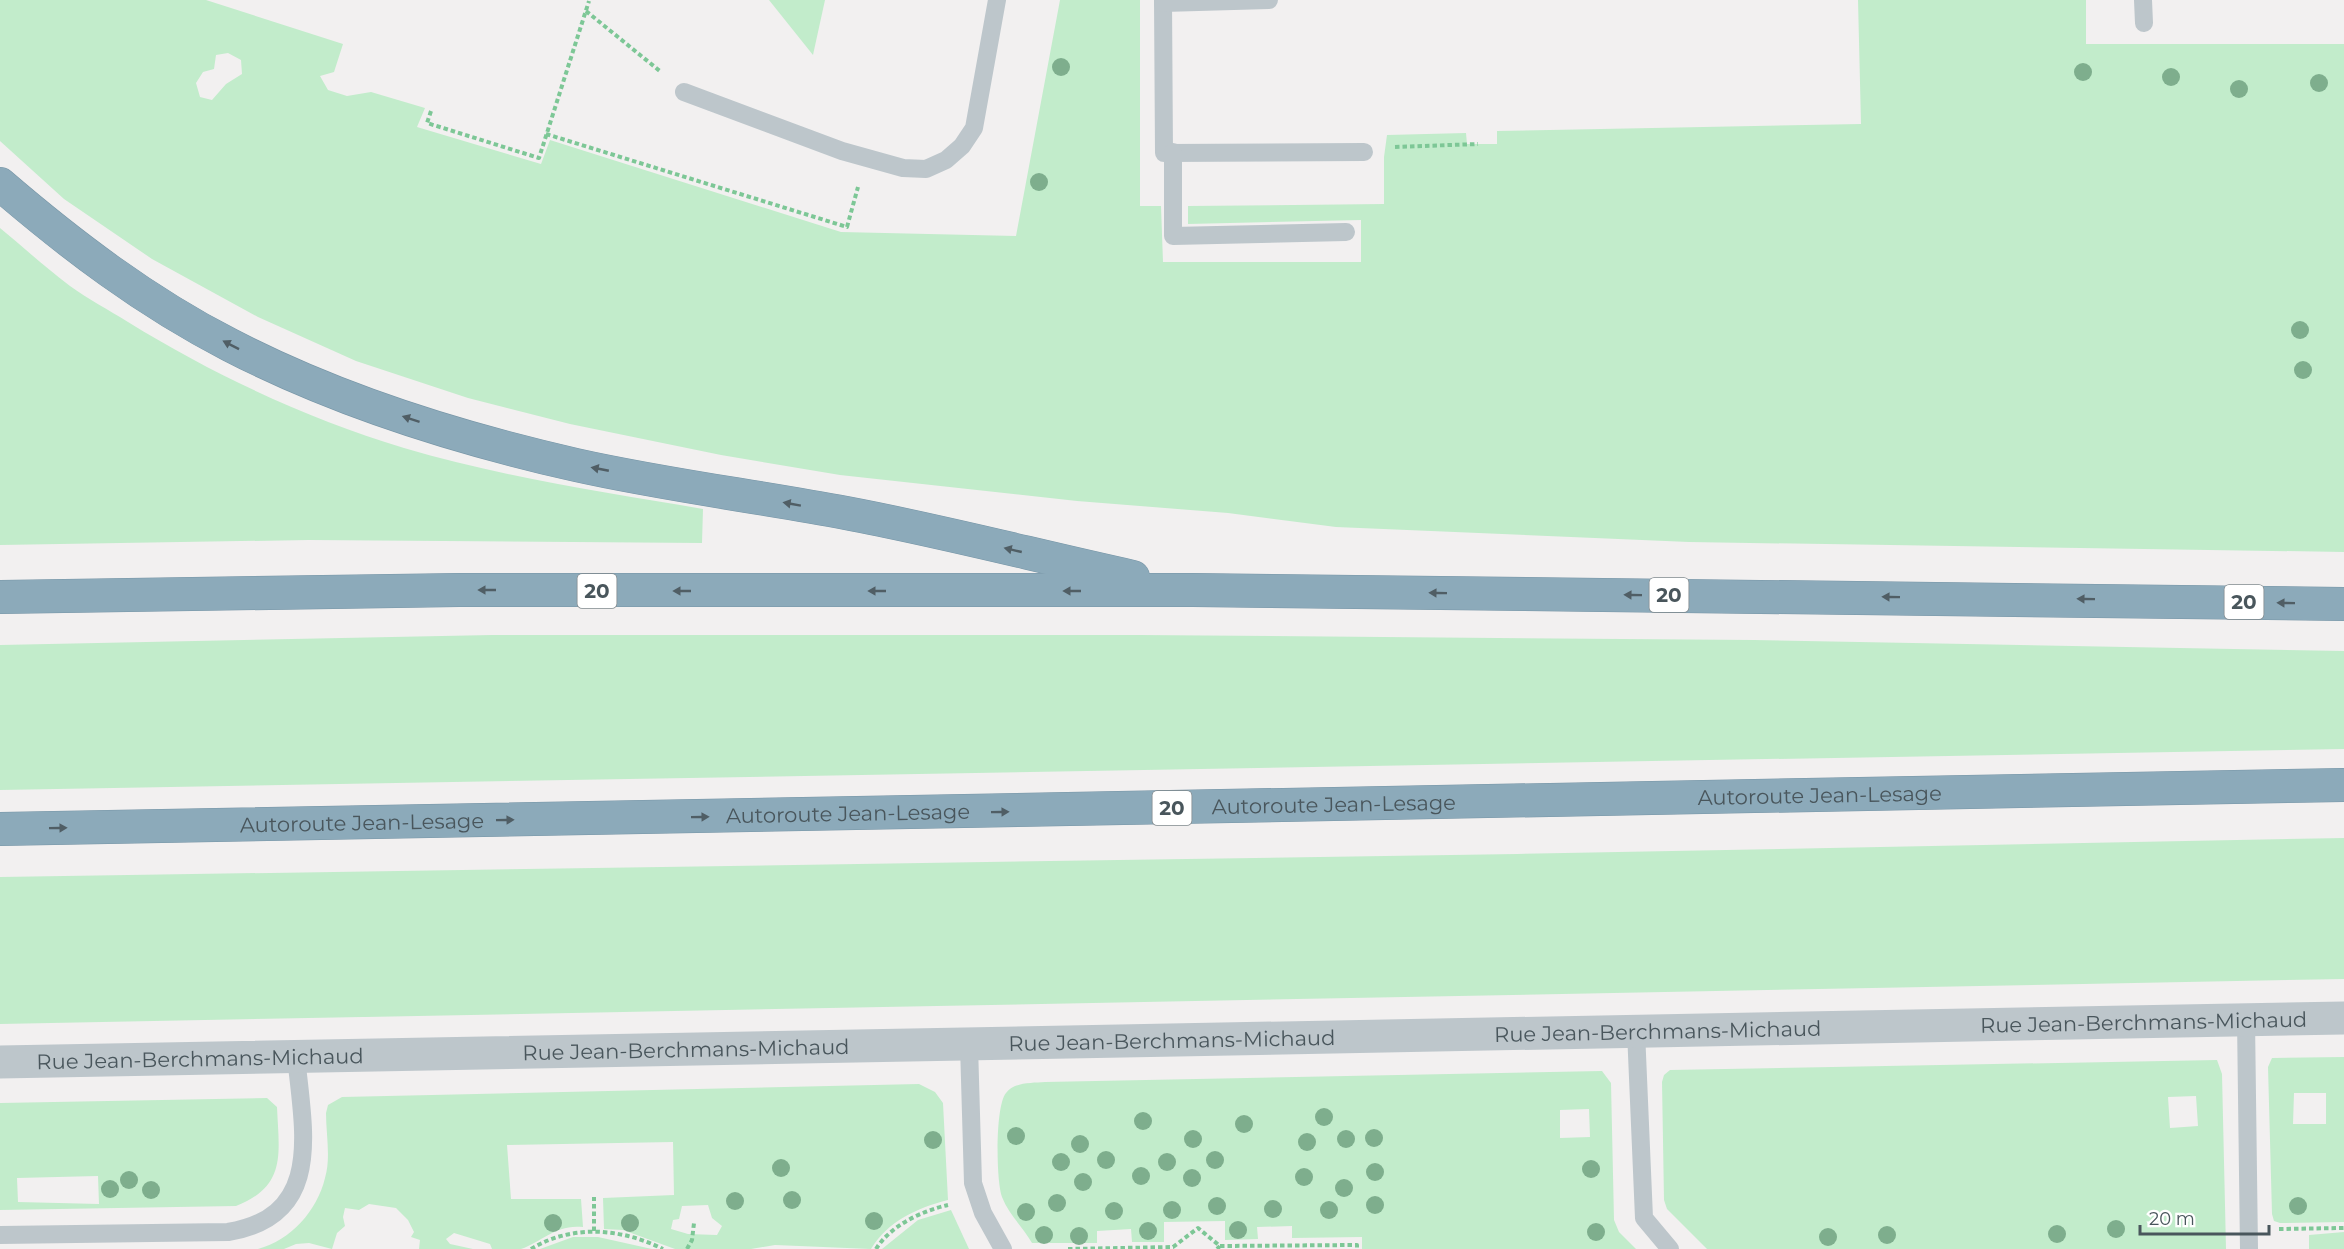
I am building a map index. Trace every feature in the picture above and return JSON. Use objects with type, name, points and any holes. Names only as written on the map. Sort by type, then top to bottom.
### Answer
[{"type":"highway","points":[[0,184],[88,256],[184,319],[230,345],[274,365],[402,417],[462,436],[577,465],[849,514],[1193,590]]},
{"type":"highway","name":"20","points":[[0,597],[459,590],[1193,590],[2344,604]]},
{"type":"highway","name":"Autoroute Jean-Lesage","points":[[0,829],[2344,785]]},
{"type":"street","name":"Rue Jean-Berchmans-Michaud","points":[[0,1062],[2344,1018]]},
{"type":"lane","points":[[684,92],[866,157],[903,168],[926,169],[945,160],[962,146],[975,128],[997,0]]},
{"type":"lane","points":[[1269,0],[1163,2],[1164,153],[1364,152]]},
{"type":"lane","points":[[2143,0],[2144,23]]},
{"type":"lane","points":[[1173,152],[1173,236],[1346,232]]},
{"type":"lane","points":[[2246,1020],[2249,1249]]},
{"type":"lane","points":[[1636,1032],[1644,1218],[1670,1249]]},
{"type":"lane","points":[[969,1045],[973,1184],[982,1213],[1003,1249]]},
{"type":"lane","points":[[0,1235],[228,1232],[255,1226],[267,1220],[282,1208],[293,1194],[303,1164],[304,1142],[297,1056]]},
{"type":"path","points":[[431,111],[427,123],[538,158],[589,1]]},
{"type":"path","points":[[586,11],[684,92]]},
{"type":"path","points":[[546,134],[847,227],[866,157]]},
{"type":"path","points":[[1388,147],[1478,144]]},
{"type":"path","points":[[594,1197],[594,1231]]},
{"type":"path","points":[[876,1249],[896,1227],[934,1208],[949,1205]]},
{"type":"path","points":[[687,1249],[692,1240],[694,1223]]},
{"type":"path","points":[[1068,1249],[1175,1248],[1198,1228],[1218,1248],[1357,1245],[1357,1249]]},
{"type":"path","points":[[2306,1228],[2344,1228]]},
{"type":"path","points":[[531,1249],[568,1233],[594,1231],[624,1235],[663,1249]]},
{"type":"green space","points":[[0,0],[206,0],[343,44],[334,72],[320,76],[328,90],[347,96],[371,92],[425,108],[417,127],[541,164],[550,140],[841,232],[1016,236],[1060,0],[1140,0],[1140,206],[1161,206],[1163,262],[1361,262],[1361,220],[1188,224],[1188,206],[1384,204],[1384,157],[1387,135],[1466,133],[1467,144],[1497,144],[1497,131],[1861,124],[1858,0],[2086,0],[2086,44],[2344,44],[2344,552],[1689,542],[1336,527],[1228,513],[1077,501],[840,475],[721,455],[570,424],[468,398],[356,361],[258,317],[152,259],[64,199],[0,141]],"holes":[[[228,53],[241,60],[242,74],[226,84],[212,100],[200,97],[196,83],[203,72],[214,69],[216,55]]]},
{"type":"green space","points":[[769,0],[825,0],[813,55]]},
{"type":"green space","points":[[0,228],[52,272],[84,295],[194,360],[262,394],[332,424],[441,458],[553,483],[703,509],[702,543],[309,540],[0,545]]},
{"type":"green space","points":[[492,635],[1140,635],[1754,640],[2344,651],[2344,749],[0,790],[0,645]]},
{"type":"green space","points":[[2344,838],[2344,979],[0,1024],[0,877],[1517,854]]},
{"type":"green space","points":[[2344,1057],[2344,1222],[2280,1223],[2274,1221],[2268,1067],[2272,1058]],"holes":[[[2294,1093],[2326,1093],[2326,1124],[2293,1124]]]},
{"type":"green space","points":[[2217,1060],[2222,1074],[2226,1249],[1707,1249],[1667,1209],[1664,1200],[1662,1082],[1664,1075],[1670,1070]],"holes":[[[2196,1096],[2198,1126],[2170,1128],[2168,1097]]]},
{"type":"green space","points":[[1602,1071],[1611,1083],[1614,1220],[1619,1232],[1636,1249],[1362,1249],[1362,1237],[1292,1238],[1292,1226],[1257,1227],[1258,1239],[1225,1240],[1225,1221],[1164,1222],[1164,1242],[1132,1242],[1131,1229],[1097,1231],[1097,1243],[1032,1243],[1008,1210],[1002,1197],[998,1160],[998,1127],[1002,1101],[1009,1089],[1024,1084]],"holes":[[[1589,1109],[1590,1137],[1560,1138],[1560,1110]]]},
{"type":"green space","points":[[919,1084],[935,1092],[943,1103],[948,1200],[904,1217],[886,1231],[871,1249],[775,1245],[751,1249],[675,1249],[623,1230],[604,1229],[603,1198],[674,1195],[673,1142],[507,1145],[511,1199],[581,1199],[583,1227],[565,1228],[521,1249],[492,1249],[490,1244],[454,1233],[446,1239],[450,1244],[473,1249],[419,1249],[420,1240],[411,1237],[414,1232],[408,1220],[396,1208],[369,1204],[359,1210],[345,1208],[343,1217],[345,1226],[337,1233],[332,1249],[309,1243],[296,1244],[284,1249],[258,1249],[270,1245],[292,1231],[316,1202],[327,1170],[326,1113],[328,1105],[342,1097]],"holes":[[[708,1205],[712,1218],[722,1226],[717,1235],[688,1234],[671,1229],[673,1220],[679,1219],[682,1206]]]},
{"type":"green space","points":[[267,1098],[277,1107],[279,1139],[276,1167],[264,1189],[236,1206],[0,1210],[0,1103]],"holes":[[[98,1176],[99,1204],[18,1202],[17,1178]]]},
{"type":"green space","points":[[951,1210],[969,1249],[882,1249],[918,1220]]},
{"type":"green space","points":[[2344,1232],[2344,1249],[2309,1249],[2309,1235]]},
{"type":"green space","points":[[573,1237],[598,1237],[652,1249],[540,1249]]}]
